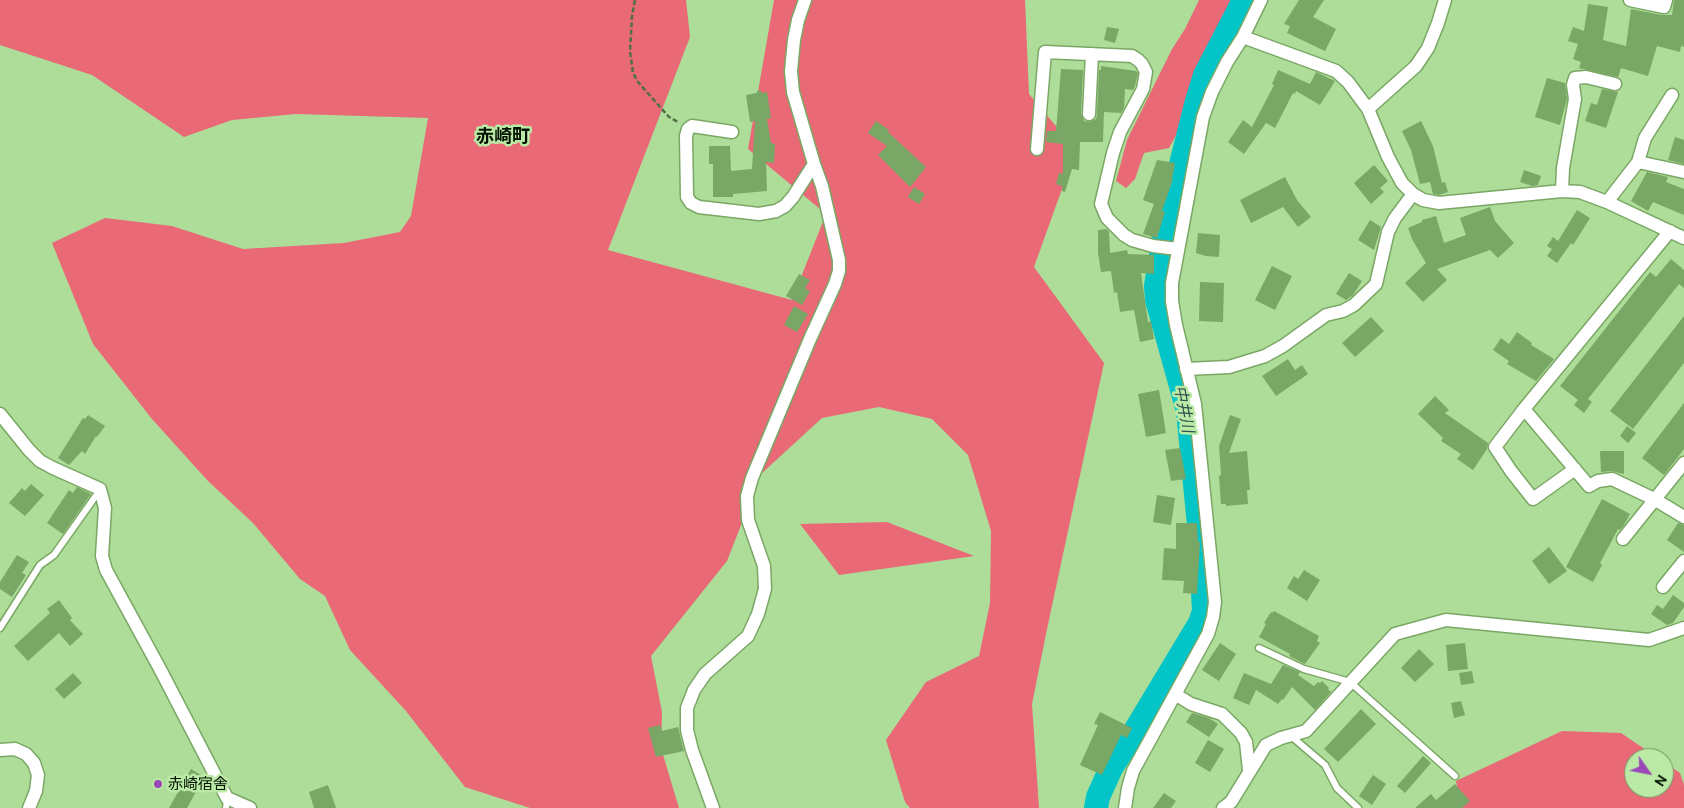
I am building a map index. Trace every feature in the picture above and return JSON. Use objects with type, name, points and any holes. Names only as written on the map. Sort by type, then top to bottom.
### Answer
[{"type":"street","points":[[713,808],[692,750],[687,730],[687,708],[694,690],[705,674],[748,636],[758,614],[765,590],[764,566],[748,520],[747,496],[752,478],[839,271],[839,260],[832,227],[822,186],[796,106],[791,71],[794,40],[805,0]]},
{"type":"street","points":[[1125,808],[1133,771],[1208,634],[1213,617],[1215,602],[1195,404],[1176,325],[1172,301],[1172,283],[1175,249],[1203,117],[1212,92],[1227,62],[1243,37],[1261,0]]},
{"type":"street","points":[[1368,109],[1416,66],[1428,48],[1445,0]]},
{"type":"street","points":[[1630,0],[1664,7],[1666,0]]},
{"type":"street","points":[[1243,37],[1336,71],[1348,82],[1368,109],[1388,157],[1402,183],[1413,194],[1423,200],[1439,203],[1562,191],[1580,192],[1607,202],[1684,238]]},
{"type":"street","points":[[1037,149],[1045,52],[1132,56],[1142,64],[1146,72],[1143,89],[1120,132],[1101,204],[1107,218],[1124,235],[1132,240],[1153,246],[1175,249]]},
{"type":"street","points":[[1089,114],[1092,54]]},
{"type":"street","points":[[1562,191],[1563,168],[1575,99],[1573,85],[1575,78],[1586,77],[1615,84]]},
{"type":"street","points":[[1607,202],[1638,162],[1645,138],[1672,95]]},
{"type":"street","points":[[732,132],[692,126],[688,128],[686,136],[687,196],[692,203],[699,207],[759,214],[776,211],[785,206],[793,197],[814,164]]},
{"type":"street","points":[[1638,162],[1684,172]]},
{"type":"street","points":[[1186,369],[1229,367],[1265,356],[1283,346],[1326,315],[1344,312],[1354,305],[1376,284],[1388,232],[1395,218],[1413,194]]},
{"type":"street","points":[[1575,469],[1534,499],[1510,471],[1495,447],[1670,231]]},
{"type":"street","points":[[1524,409],[1589,486],[1598,481],[1612,479],[1684,517]]},
{"type":"street","points":[[0,414],[40,461],[100,488],[105,508],[102,556],[106,570],[160,669],[227,803],[250,808]]},
{"type":"street","points":[[1623,539],[1684,463]]},
{"type":"street","points":[[1663,587],[1684,561]]},
{"type":"street","points":[[1223,808],[1231,802],[1266,745],[1306,730],[1395,634],[1446,620],[1649,640],[1684,628]]},
{"type":"street","points":[[1175,694],[1191,704],[1222,714],[1241,733],[1246,742],[1249,770]]},
{"type":"street","points":[[0,750],[15,749],[26,754],[34,764],[38,776],[36,791],[29,808]]},
{"type":"lane","points":[[0,628],[40,565],[54,555],[100,488]]},
{"type":"lane","points":[[1260,648],[1304,669],[1350,682],[1455,776]]},
{"type":"lane","points":[[1290,735],[1325,765],[1337,788],[1358,808]]},
{"type":"path","points":[[634,0],[630,50],[633,73],[638,82],[669,116],[688,128]]},
{"type":"shaded area","points":[[0,0],[686,0],[690,37],[608,250],[792,300],[826,214],[748,149],[774,0],[1025,0],[1029,94],[1076,150],[1034,267],[1104,363],[1032,704],[1039,808],[910,808],[905,802],[886,740],[926,682],[979,656],[990,603],[991,531],[968,455],[932,419],[879,407],[822,418],[761,474],[727,561],[651,656],[662,712],[661,748],[679,808],[530,808],[465,787],[406,711],[350,650],[325,596],[300,579],[253,523],[208,481],[152,419],[93,344],[52,243],[105,218],[172,226],[243,249],[344,243],[400,232],[411,216],[428,118],[296,114],[232,120],[184,137],[92,75],[0,45]]},
{"type":"shaded area","points":[[1199,0],[1235,0],[1220,35],[1187,99],[1180,128],[1169,148],[1144,153],[1135,179],[1126,188],[1116,181],[1127,140],[1172,49],[1185,29]]},
{"type":"shaded area","points":[[887,522],[974,556],[839,575],[800,524]]},
{"type":"shaded area","points":[[1562,731],[1621,733],[1643,748],[1624,748],[1624,798],[1674,798],[1674,769],[1680,773],[1684,785],[1684,808],[1461,808],[1456,781]]},
{"type":"building","points":[[1299,0],[1324,0],[1313,17],[1336,29],[1325,51],[1287,33],[1290,26],[1284,24]]},
{"type":"building","points":[[1674,0],[1684,0],[1684,47],[1681,46],[1680,52],[1657,46],[1648,76],[1621,68],[1618,77],[1579,68],[1581,62],[1573,59],[1578,44],[1568,41],[1573,27],[1584,31],[1588,4],[1608,7],[1603,40],[1626,46],[1631,9],[1672,15]]},
{"type":"building","points":[[1107,27],[1119,29],[1115,43],[1104,40]]},
{"type":"building","points":[[1101,66],[1136,71],[1138,73],[1135,86],[1133,90],[1125,89],[1124,108],[1121,113],[1104,112],[1103,142],[1080,142],[1079,170],[1072,169],[1065,192],[1062,191],[1062,186],[1056,184],[1059,173],[1063,174],[1063,144],[1046,142],[1047,131],[1056,131],[1061,69],[1083,70],[1081,114],[1084,121],[1089,122],[1096,119],[1097,115],[1099,70],[1101,70]]},
{"type":"building","points":[[1278,70],[1310,84],[1316,72],[1335,81],[1320,105],[1296,91],[1295,94],[1293,93],[1275,128],[1266,123],[1244,154],[1228,142],[1243,120],[1252,127],[1274,85],[1272,84]]},
{"type":"building","points":[[1547,78],[1565,83],[1567,99],[1560,125],[1535,117]]},
{"type":"building","points":[[1602,89],[1618,92],[1606,128],[1585,121],[1591,103],[1597,105]]},
{"type":"building","points":[[761,90],[761,93],[767,92],[771,118],[767,119],[771,143],[775,144],[774,163],[766,162],[767,191],[733,194],[733,197],[713,197],[713,164],[709,164],[709,146],[730,146],[731,171],[752,169],[755,121],[750,122],[746,95],[757,93],[757,91]]},
{"type":"building","points":[[876,121],[889,130],[888,132],[926,167],[910,187],[878,155],[887,146],[868,133]]},
{"type":"building","points":[[1421,121],[1433,146],[1442,183],[1445,182],[1448,192],[1439,195],[1433,194],[1430,182],[1420,184],[1411,150],[1402,131]]},
{"type":"building","points":[[1675,137],[1684,140],[1684,164],[1668,160]]},
{"type":"building","points":[[1157,160],[1175,163],[1173,179],[1162,211],[1165,212],[1157,238],[1143,234],[1154,204],[1143,200]]},
{"type":"building","points":[[1374,165],[1388,181],[1380,188],[1384,192],[1371,204],[1354,183]]},
{"type":"building","points":[[1524,170],[1541,176],[1538,185],[1532,186],[1520,182]]},
{"type":"building","points":[[1647,172],[1668,177],[1666,182],[1684,189],[1684,215],[1653,202],[1648,211],[1631,201]]},
{"type":"building","points":[[1285,177],[1297,200],[1311,217],[1298,227],[1283,207],[1251,223],[1240,200]]},
{"type":"building","points":[[914,187],[925,194],[919,204],[908,197]]},
{"type":"building","points":[[1490,207],[1495,221],[1514,243],[1498,258],[1490,250],[1437,269],[1447,280],[1423,302],[1405,283],[1426,263],[1408,228],[1422,222],[1422,220],[1436,216],[1444,243],[1466,235],[1460,218]]},
{"type":"building","points":[[1577,210],[1590,218],[1573,245],[1571,243],[1557,263],[1547,256],[1552,249],[1547,246],[1553,237],[1558,241]]},
{"type":"building","points":[[1370,220],[1381,227],[1374,250],[1358,240]]},
{"type":"building","points":[[1107,229],[1109,232],[1110,253],[1127,250],[1128,254],[1154,255],[1154,274],[1141,273],[1148,322],[1151,321],[1154,339],[1140,342],[1134,310],[1120,312],[1117,292],[1114,293],[1111,271],[1101,272],[1098,253],[1098,230]]},
{"type":"building","points":[[1198,233],[1220,235],[1219,257],[1196,253]]},
{"type":"building","points":[[1671,259],[1684,270],[1684,288],[1679,284],[1588,399],[1592,402],[1584,413],[1574,405],[1578,400],[1560,386],[1650,272],[1656,277]]},
{"type":"building","points":[[1272,266],[1292,276],[1275,310],[1255,300]]},
{"type":"building","points":[[1349,273],[1362,281],[1353,295],[1346,300],[1336,294]]},
{"type":"building","points":[[799,274],[810,280],[805,288],[810,291],[802,305],[786,296]]},
{"type":"building","points":[[1200,282],[1224,283],[1223,322],[1199,321]]},
{"type":"building","points":[[794,306],[808,314],[797,332],[784,325]]},
{"type":"building","points":[[1684,316],[1684,363],[1633,429],[1610,411]]},
{"type":"building","points":[[1371,317],[1384,331],[1355,357],[1342,343]]},
{"type":"building","points":[[1517,332],[1532,343],[1531,345],[1554,359],[1536,381],[1507,364],[1509,361],[1493,350],[1501,338],[1509,344]]},
{"type":"building","points":[[1288,359],[1295,370],[1302,365],[1308,374],[1276,396],[1262,376]]},
{"type":"building","points":[[1159,390],[1166,433],[1146,437],[1138,394]]},
{"type":"building","points":[[1435,396],[1449,410],[1445,413],[1488,443],[1487,449],[1473,470],[1457,459],[1461,454],[1441,441],[1443,438],[1418,414]]},
{"type":"building","points":[[1684,403],[1684,449],[1664,475],[1642,458]]},
{"type":"building","points":[[88,415],[105,426],[96,436],[85,454],[82,451],[69,465],[58,458],[83,418],[85,419]]},
{"type":"building","points":[[1230,415],[1241,419],[1229,453],[1247,451],[1250,490],[1247,490],[1248,504],[1226,506],[1226,504],[1221,504],[1219,446]]},
{"type":"building","points":[[1627,426],[1636,433],[1628,443],[1620,436]]},
{"type":"building","points":[[1180,448],[1186,479],[1171,481],[1165,450]]},
{"type":"building","points":[[1600,451],[1624,451],[1624,474],[1611,471],[1601,472]]},
{"type":"building","points":[[31,484],[44,495],[25,516],[9,503],[22,488],[25,491]]},
{"type":"building","points":[[77,487],[91,494],[63,534],[47,523],[69,490],[73,493]]},
{"type":"building","points":[[1157,495],[1175,498],[1171,525],[1153,522]]},
{"type":"building","points":[[1602,499],[1630,514],[1620,530],[1618,529],[1600,563],[1602,565],[1593,582],[1566,567]]},
{"type":"building","points":[[1176,523],[1197,523],[1198,542],[1200,542],[1197,594],[1183,593],[1184,581],[1162,580],[1164,548],[1176,549]]},
{"type":"building","points":[[1678,523],[1684,525],[1684,552],[1667,540]]},
{"type":"building","points":[[1549,547],[1567,571],[1549,584],[1532,561]]},
{"type":"building","points":[[17,555],[29,562],[22,573],[26,575],[12,597],[0,589],[0,582]]},
{"type":"building","points":[[1304,570],[1320,580],[1307,601],[1287,588],[1294,576],[1298,579]]},
{"type":"building","points":[[1673,595],[1684,603],[1684,607],[1673,623],[1667,625],[1651,614],[1657,605],[1663,609]]},
{"type":"building","points":[[59,600],[72,618],[70,620],[83,634],[70,646],[59,633],[28,661],[14,646],[50,613],[47,609]]},
{"type":"building","points":[[1274,611],[1319,636],[1317,641],[1320,643],[1305,664],[1259,637],[1266,624],[1264,623],[1271,612]]},
{"type":"building","points":[[1220,643],[1236,654],[1219,681],[1202,670]]},
{"type":"building","points":[[1465,643],[1468,669],[1448,671],[1446,645]]},
{"type":"building","points":[[1419,649],[1434,664],[1415,682],[1401,668]]},
{"type":"building","points":[[1283,665],[1300,672],[1298,675],[1314,686],[1322,681],[1329,688],[1331,692],[1315,710],[1292,687],[1278,704],[1256,690],[1249,705],[1233,698],[1244,673],[1271,684]]},
{"type":"building","points":[[1472,671],[1474,683],[1461,685],[1459,673]]},
{"type":"building","points":[[73,673],[82,683],[64,699],[55,689]]},
{"type":"building","points":[[1461,701],[1465,715],[1454,718],[1451,703]]},
{"type":"building","points":[[1361,709],[1376,724],[1338,762],[1324,749]]},
{"type":"building","points":[[1100,712],[1132,728],[1127,738],[1121,735],[1102,775],[1080,765],[1098,725],[1094,724]]},
{"type":"building","points":[[1192,713],[1209,718],[1218,724],[1209,737],[1186,722]]},
{"type":"building","points":[[660,725],[662,731],[678,727],[684,751],[656,757],[648,728]]},
{"type":"building","points":[[1208,740],[1224,749],[1210,772],[1195,763]]},
{"type":"building","points":[[1423,756],[1431,763],[1405,793],[1397,786]]},
{"type":"building","points":[[191,769],[204,777],[187,808],[169,808]]},
{"type":"building","points":[[1373,775],[1386,784],[1372,805],[1359,796]]},
{"type":"building","points":[[1455,784],[1470,801],[1462,808],[1415,808],[1431,794],[1436,800]]},
{"type":"building","points":[[328,785],[336,808],[314,808],[309,792]]},
{"type":"building","points":[[1164,793],[1176,801],[1171,808],[1153,808]]},
{"type":"waterway","name":"中井川","points":[[1096,808],[1098,797],[1111,768],[1200,623],[1204,611],[1200,536],[1188,411],[1157,300],[1156,286],[1166,223],[1197,101],[1205,75],[1244,0]]},
{"type":"place","name":"赤崎宿舎","points":[[158,784]]},
{"type":"district","name":"赤崎町","points":[[503,136]]}]
